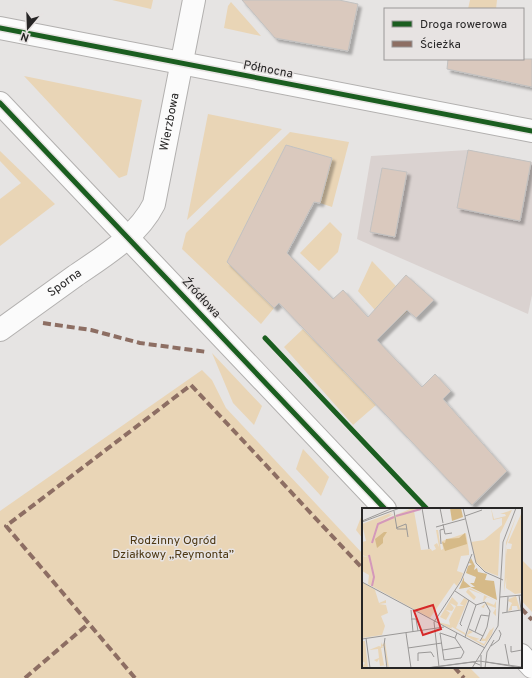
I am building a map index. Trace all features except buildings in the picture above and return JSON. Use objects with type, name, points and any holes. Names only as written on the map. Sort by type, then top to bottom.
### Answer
[{"type":"street","name":"Wierzbowa","points":[[128,236],[148,216],[154,204],[194,0]]},
{"type":"street","name":"Północna","points":[[0,28],[532,131]]},
{"type":"street","name":"Źródłowa","points":[[0,103],[128,236],[384,508]]},
{"type":"street","name":"Sporna","points":[[0,330],[128,236]]},
{"type":"street","points":[[522,656],[532,667]]},
{"type":"shaded area","points":[[468,150],[532,162],[532,295],[528,314],[357,239],[371,156]]},
{"type":"green space","points":[[112,0],[153,0],[151,9]]},
{"type":"green space","points":[[470,0],[497,0],[496,8],[468,8]]},
{"type":"green space","points":[[231,2],[261,36],[224,28],[228,6]]},
{"type":"green space","points":[[24,76],[142,100],[127,175],[119,178]]},
{"type":"green space","points":[[208,114],[282,129],[187,220]]},
{"type":"green space","points":[[290,132],[349,142],[332,207],[320,203],[332,158],[286,145],[227,262],[274,308],[261,324],[182,249],[186,233]]},
{"type":"green space","points":[[0,151],[55,204],[0,246],[0,199],[21,183],[0,161]]},
{"type":"green space","points":[[330,222],[342,234],[338,252],[319,271],[300,253]]},
{"type":"green space","points":[[372,261],[414,305],[390,327],[358,291]]},
{"type":"green space","points":[[303,329],[376,405],[353,425],[284,347]]},
{"type":"green space","points":[[212,353],[262,406],[254,425],[233,403]]},
{"type":"green space","name":"Rodzinny Ogród Działkowy „Reymonta”","points":[[202,370],[212,380],[226,408],[362,553],[362,668],[470,668],[480,678],[0,678],[0,511]]},
{"type":"green space","points":[[303,449],[329,477],[321,496],[296,469]]},
{"type":"green space","points":[[362,515],[362,538],[356,530]]},
{"type":"green space","points":[[522,560],[532,570],[532,612],[522,601]]},
{"type":"marked path","points":[[43,323],[91,330],[140,343],[207,352]]},
{"type":"marked path","points":[[135,678],[6,526],[191,385],[362,568]]},
{"type":"marked path","points":[[522,609],[532,620]]},
{"type":"marked path","points":[[25,678],[88,624]]},
{"type":"marked path","points":[[455,668],[464,678]]},
{"type":"cycle path","points":[[0,28],[532,131]]},
{"type":"cycle path","points":[[0,103],[384,508]]},
{"type":"cycle path","points":[[265,338],[426,508]]}]
